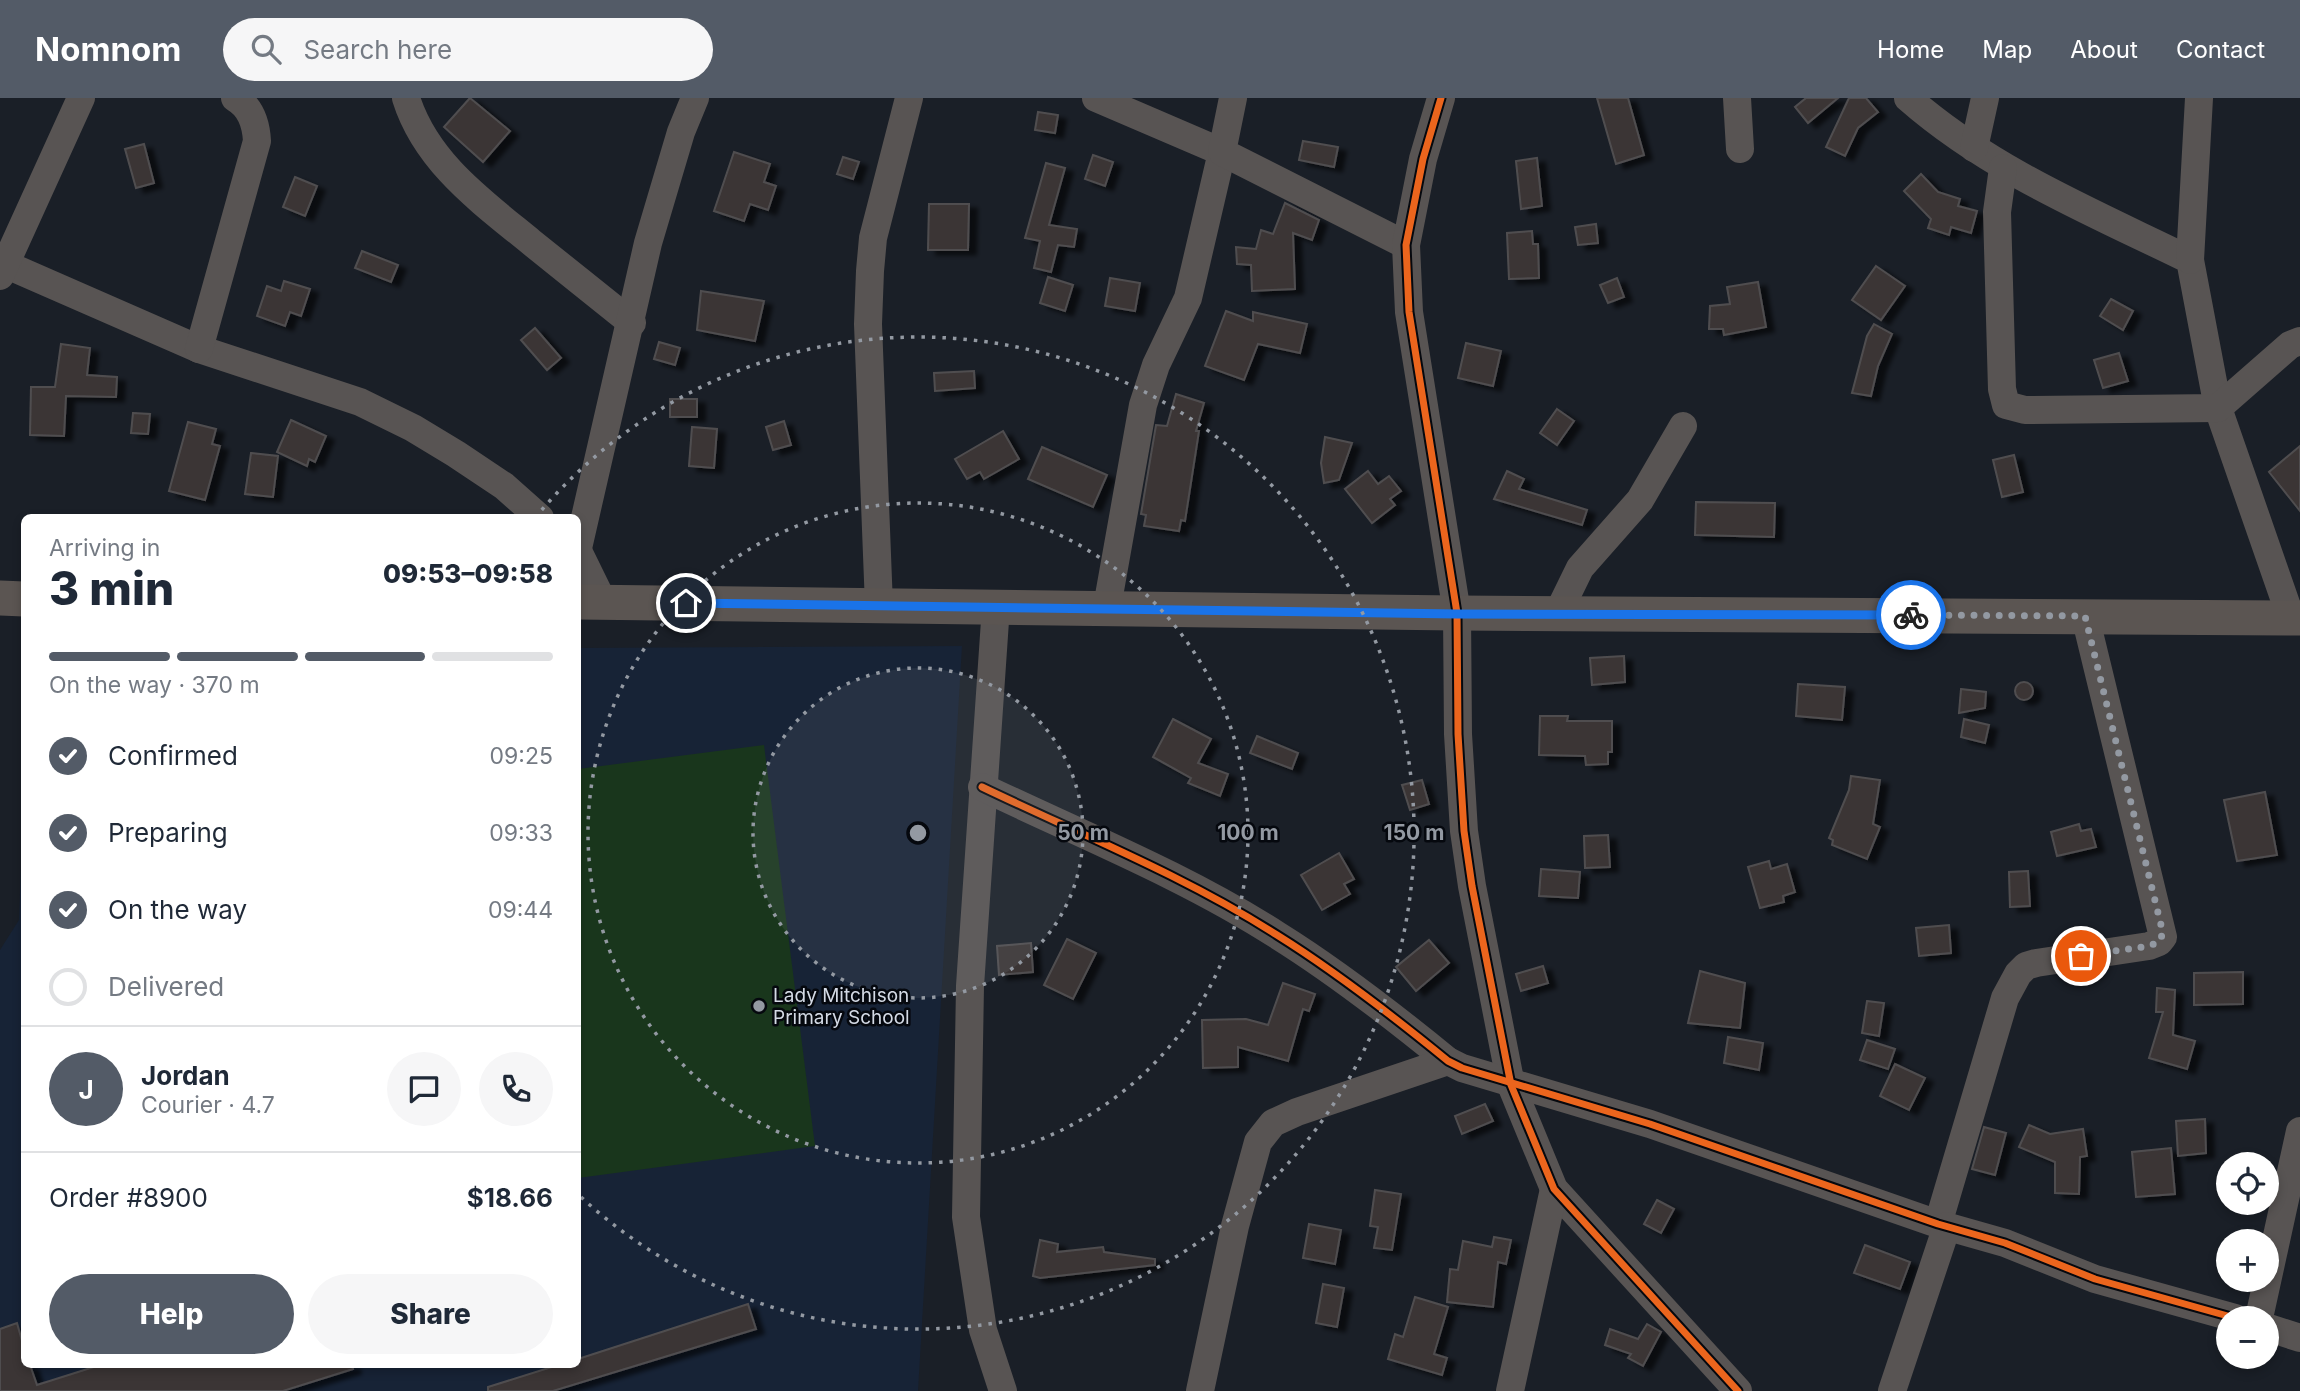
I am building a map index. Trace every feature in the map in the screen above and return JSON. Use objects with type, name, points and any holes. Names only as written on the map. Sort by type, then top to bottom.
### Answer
[{"type":"main road","points":[[0,598],[21,599]]},
{"type":"main road","points":[[590,602],[1107,607],[1457,614],[2295,618]]},
{"type":"street","points":[[81,98],[1,267],[198,349],[360,402],[413,428],[504,486],[536,514]]},
{"type":"street","points":[[198,349],[257,141],[256,122],[243,103],[235,98]]},
{"type":"street","points":[[406,98],[414,124],[444,167],[474,195],[632,323]]},
{"type":"street","points":[[581,536],[664,187],[695,98]]},
{"type":"street","points":[[879,606],[868,324],[870,271],[873,238],[909,98]]},
{"type":"street","points":[[1096,98],[1222,152],[1406,245]]},
{"type":"street","points":[[1107,607],[1143,405],[1156,365],[1188,298],[1233,98]]},
{"type":"street","points":[[1441,98],[1427,140],[1406,245],[1416,359],[1457,614],[1458,734],[1464,831],[1472,887],[1511,1085],[1554,1189],[1738,1391]]},
{"type":"street","points":[[1737,98],[1740,149]]},
{"type":"street","points":[[1908,98],[1933,121],[2003,169],[2190,260]]},
{"type":"street","points":[[1974,148],[1985,98]]},
{"type":"street","points":[[2199,98],[2190,260],[2218,408],[2295,618]]},
{"type":"street","points":[[2003,169],[1997,212],[2001,389],[2006,405],[2025,410],[2218,408],[2290,345],[2300,341]]},
{"type":"street","points":[[1558,613],[1580,568],[1640,500],[1683,426]]},
{"type":"street","points":[[581,562],[590,602]]},
{"type":"street","points":[[996,606],[970,986],[966,1217],[983,1330],[1003,1391]]},
{"type":"street","points":[[1892,1391],[1943,1225],[1987,1051],[2005,998],[2018,974],[2026,966],[2036,963],[2149,946],[2163,937],[2085,616]]},
{"type":"street","points":[[982,787],[1180,882],[1276,934],[1372,999],[1448,1061],[1511,1085],[1650,1124],[1943,1225],[2005,1243],[2095,1279],[2216,1313]]},
{"type":"street","points":[[1200,1391],[1235,1226],[1258,1143],[1265,1130],[1297,1112],[1448,1061]]},
{"type":"street","points":[[2262,1306],[2300,1131]]},
{"type":"street","points":[[1510,1391],[1554,1189]]},
{"type":"street","points":[[2279,1331],[2300,1338]]},
{"type":"shaded area","name":"Lady Mitchison Primary School","points":[[962,646],[918,1391],[0,1391],[0,950],[19,920],[21,867],[21,1368],[581,1368],[581,648]]},
{"type":"green space","points":[[764,745],[815,1146],[581,1178],[581,769]]},
{"type":"building","points":[[470,98],[510,131],[483,162],[444,127]]},
{"type":"building","points":[[1597,98],[1628,98],[1644,155],[1616,164]]},
{"type":"building","points":[[1806,98],[1838,98],[1808,123],[1795,107]]},
{"type":"building","points":[[1849,98],[1866,98],[1878,112],[1858,128],[1845,156],[1826,147]]},
{"type":"building","points":[[1038,112],[1058,115],[1055,133],[1035,130]]},
{"type":"building","points":[[1303,141],[1338,147],[1334,167],[1299,160]]},
{"type":"building","points":[[144,144],[154,183],[136,188],[125,149]]},
{"type":"building","points":[[734,152],[770,164],[764,182],[776,186],[768,210],[750,204],[744,221],[714,211]]},
{"type":"building","points":[[1093,155],[1113,162],[1105,186],[1085,179]]},
{"type":"building","points":[[843,157],[859,162],[853,179],[837,174]]},
{"type":"building","points":[[1537,158],[1542,206],[1521,209],[1516,161]]},
{"type":"building","points":[[1046,163],[1065,168],[1049,225],[1077,229],[1074,247],[1058,245],[1051,272],[1034,268],[1040,241],[1025,238]]},
{"type":"building","points":[[1921,174],[1938,192],[1960,199],[1958,206],[1977,211],[1971,233],[1951,227],[1949,235],[1928,228],[1931,219],[1904,191]]},
{"type":"building","points":[[295,177],[317,186],[305,216],[283,207]]},
{"type":"building","points":[[1285,203],[1319,220],[1312,240],[1293,233],[1295,289],[1252,291],[1251,265],[1237,264],[1236,247],[1256,249],[1261,230],[1273,234]]},
{"type":"building","points":[[929,204],[969,204],[968,250],[928,250]]},
{"type":"building","points":[[1596,224],[1598,243],[1578,245],[1575,227]]},
{"type":"building","points":[[1532,231],[1533,244],[1538,244],[1539,278],[1509,279],[1507,233]]},
{"type":"building","points":[[362,251],[398,265],[391,282],[355,268]]},
{"type":"building","points":[[1876,266],[1905,286],[1881,320],[1852,300]]},
{"type":"building","points":[[1048,277],[1073,285],[1065,311],[1040,303]]},
{"type":"building","points":[[1110,278],[1140,283],[1135,311],[1105,306]]},
{"type":"building","points":[[1617,278],[1624,297],[1608,303],[1600,285]]},
{"type":"building","points":[[284,281],[310,289],[301,316],[290,312],[285,326],[257,316],[267,286],[281,291]]},
{"type":"building","points":[[1758,282],[1766,327],[1724,335],[1723,329],[1709,329],[1710,306],[1730,304],[1727,287]]},
{"type":"building","points":[[701,291],[764,301],[755,341],[697,330]]},
{"type":"building","points":[[2111,299],[2133,311],[2123,330],[2100,316]]},
{"type":"building","points":[[1226,311],[1253,321],[1253,312],[1307,324],[1300,353],[1258,344],[1244,380],[1205,366]]},
{"type":"building","points":[[1874,324],[1892,334],[1878,366],[1871,396],[1852,393],[1867,336]]},
{"type":"building","points":[[535,328],[561,358],[547,370],[521,340]]},
{"type":"building","points":[[659,342],[680,348],[675,365],[654,359]]},
{"type":"building","points":[[1466,343],[1501,351],[1493,386],[1458,378]]},
{"type":"building","points":[[61,344],[90,348],[87,375],[117,377],[116,397],[66,396],[64,436],[30,435],[31,387],[55,387]]},
{"type":"building","points":[[2119,353],[2128,381],[2103,388],[2094,360]]},
{"type":"building","points":[[974,371],[975,388],[935,391],[934,373]]},
{"type":"building","points":[[1176,394],[1204,403],[1196,431],[1199,431],[1185,521],[1181,520],[1179,531],[1144,526],[1146,515],[1141,514],[1156,425],[1167,426]]},
{"type":"building","points":[[670,399],[697,399],[697,417],[670,417]]},
{"type":"building","points":[[1557,409],[1574,421],[1557,445],[1540,433]]},
{"type":"building","points":[[133,413],[150,414],[148,434],[131,433]]},
{"type":"building","points":[[291,420],[326,436],[315,462],[309,459],[307,466],[277,452]]},
{"type":"building","points":[[784,421],[791,445],[773,450],[766,427]]},
{"type":"building","points":[[188,422],[216,429],[212,444],[220,446],[205,500],[169,491]]},
{"type":"building","points":[[692,427],[717,429],[714,468],[689,466]]},
{"type":"building","points":[[1003,431],[1019,459],[984,479],[980,472],[967,479],[955,459]]},
{"type":"building","points":[[1325,437],[1352,443],[1339,480],[1324,483],[1321,463]]},
{"type":"building","points":[[2300,446],[2300,511],[2269,472]]},
{"type":"building","points":[[1042,447],[1107,475],[1093,507],[1028,479]]},
{"type":"building","points":[[251,453],[278,456],[273,497],[245,494]]},
{"type":"building","points":[[2014,455],[2023,492],[2002,497],[1993,460]]},
{"type":"building","points":[[1368,471],[1378,484],[1389,476],[1401,491],[1390,499],[1395,505],[1372,523],[1345,489]]},
{"type":"building","points":[[1507,471],[1524,479],[1519,489],[1587,510],[1582,525],[1494,499]]},
{"type":"building","points":[[1696,502],[1775,503],[1774,537],[1695,535]]},
{"type":"building","points":[[1624,656],[1625,682],[1592,685],[1590,658]]},
{"type":"building","points":[[2024,682],[2030,685],[2033,691],[2030,697],[2024,700],[2018,697],[2015,691],[2018,685]]},
{"type":"building","points":[[1798,684],[1845,687],[1842,720],[1796,716]]},
{"type":"building","points":[[1961,689],[1986,692],[1985,708],[1959,713]]},
{"type":"building","points":[[1540,716],[1568,716],[1567,721],[1612,721],[1612,752],[1608,752],[1608,764],[1586,765],[1585,756],[1539,755]]},
{"type":"building","points":[[1173,719],[1211,739],[1198,763],[1228,774],[1220,796],[1188,783],[1191,778],[1153,757]]},
{"type":"building","points":[[1964,719],[1989,725],[1985,743],[1961,737]]},
{"type":"building","points":[[1257,736],[1298,753],[1292,769],[1250,753]]},
{"type":"building","points":[[1851,776],[1880,780],[1873,824],[1880,827],[1867,859],[1832,845],[1833,840],[1829,838],[1849,790]]},
{"type":"building","points":[[1422,780],[1429,804],[1410,810],[1402,785]]},
{"type":"building","points":[[2265,792],[2277,855],[2237,861],[2224,800]]},
{"type":"building","points":[[2079,824],[2081,831],[2091,829],[2096,847],[2057,856],[2051,832]]},
{"type":"building","points":[[1608,835],[1610,867],[1585,868],[1584,836]]},
{"type":"building","points":[[1339,853],[1354,879],[1344,884],[1350,894],[1322,910],[1301,875]]},
{"type":"building","points":[[1769,861],[1771,869],[1787,864],[1795,892],[1783,896],[1784,902],[1760,908],[1748,867]]},
{"type":"building","points":[[1541,869],[1580,872],[1578,898],[1539,896]]},
{"type":"building","points":[[2028,871],[2030,906],[2010,907],[2009,872]]},
{"type":"building","points":[[1949,925],[1951,953],[1919,956],[1916,928]]},
{"type":"building","points":[[1067,939],[1096,953],[1073,999],[1044,985]]},
{"type":"building","points":[[1429,940],[1449,963],[1416,991],[1396,967]]},
{"type":"building","points":[[1031,943],[1033,972],[999,975],[997,946]]},
{"type":"building","points":[[1543,966],[1548,983],[1521,991],[1516,974]]},
{"type":"building","points":[[1700,971],[1745,983],[1740,1028],[1688,1023]]},
{"type":"building","points":[[2243,972],[2243,1004],[2194,1005],[2194,973]]},
{"type":"building","points":[[1283,983],[1315,994],[1309,1011],[1303,1009],[1288,1061],[1238,1047],[1238,1067],[1203,1068],[1202,1020],[1246,1019],[1268,1025]]},
{"type":"building","points":[[2157,988],[2175,990],[2173,1035],[2195,1041],[2187,1069],[2149,1058],[2163,1012],[2156,1012]]},
{"type":"building","points":[[1867,1001],[1884,1003],[1879,1036],[1862,1033]]},
{"type":"building","points":[[1728,1037],[1763,1043],[1759,1070],[1724,1063]]},
{"type":"building","points":[[1867,1040],[1895,1049],[1888,1069],[1860,1060]]},
{"type":"building","points":[[1895,1064],[1925,1078],[1909,1110],[1880,1096]]},
{"type":"building","points":[[1485,1104],[1493,1121],[1462,1134],[1455,1116]]},
{"type":"building","points":[[2205,1119],[2206,1153],[2178,1156],[2176,1121]]},
{"type":"building","points":[[2029,1125],[2050,1134],[2083,1129],[2087,1156],[2080,1157],[2079,1194],[2055,1193],[2055,1162],[2019,1147]]},
{"type":"building","points":[[1984,1127],[2006,1133],[1995,1175],[1972,1169]]},
{"type":"building","points":[[2171,1148],[2175,1194],[2136,1197],[2132,1152]]},
{"type":"building","points":[[1375,1190],[1401,1194],[1392,1250],[1374,1248],[1378,1227],[1370,1226]]},
{"type":"building","points":[[1657,1200],[1674,1209],[1661,1233],[1644,1224]]},
{"type":"building","points":[[1309,1224],[1341,1230],[1335,1264],[1303,1258]]},
{"type":"building","points":[[1494,1237],[1511,1240],[1506,1264],[1498,1262],[1493,1307],[1447,1302],[1450,1269],[1458,1270],[1463,1241],[1492,1247]]},
{"type":"building","points":[[1040,1240],[1058,1244],[1057,1252],[1103,1247],[1104,1252],[1155,1259],[1155,1265],[1040,1278],[1033,1276]]},
{"type":"building","points":[[1865,1245],[1910,1262],[1900,1289],[1854,1273]]},
{"type":"building","points":[[1323,1284],[1344,1288],[1337,1327],[1316,1323]]},
{"type":"building","points":[[1415,1297],[1448,1307],[1434,1354],[1447,1358],[1442,1375],[1388,1359],[1395,1334],[1403,1337]]},
{"type":"building","points":[[748,1304],[756,1329],[553,1391],[488,1391],[488,1387],[548,1368],[581,1368],[581,1358]]},
{"type":"building","points":[[17,1323],[21,1337],[21,1368],[31,1368],[37,1385],[91,1368],[353,1369],[283,1391],[0,1391],[0,1329]]},
{"type":"building","points":[[1647,1324],[1661,1332],[1643,1366],[1628,1358],[1631,1354],[1605,1345],[1610,1329],[1638,1339]]},
{"type":"cycle path","points":[[1441,98],[1423,159],[1406,245],[1409,312],[1457,613],[1458,734],[1464,831],[1472,886],[1511,1085],[1554,1189],[1738,1391]]},
{"type":"cycle path","points":[[982,787],[1132,856],[1242,914],[1322,964],[1448,1061],[1462,1068],[1650,1124],[1938,1224],[2005,1243],[2095,1279],[2216,1313]]},
{"type":"way so far","points":[[1911,615],[2085,616],[2163,933],[2162,940],[2149,946],[2081,956]]},
{"type":"place","name":"Lady Mitchison Primary School","points":[[759,1006]]},
{"type":"route","points":[[686,603],[1457,614],[1911,615]]}]
